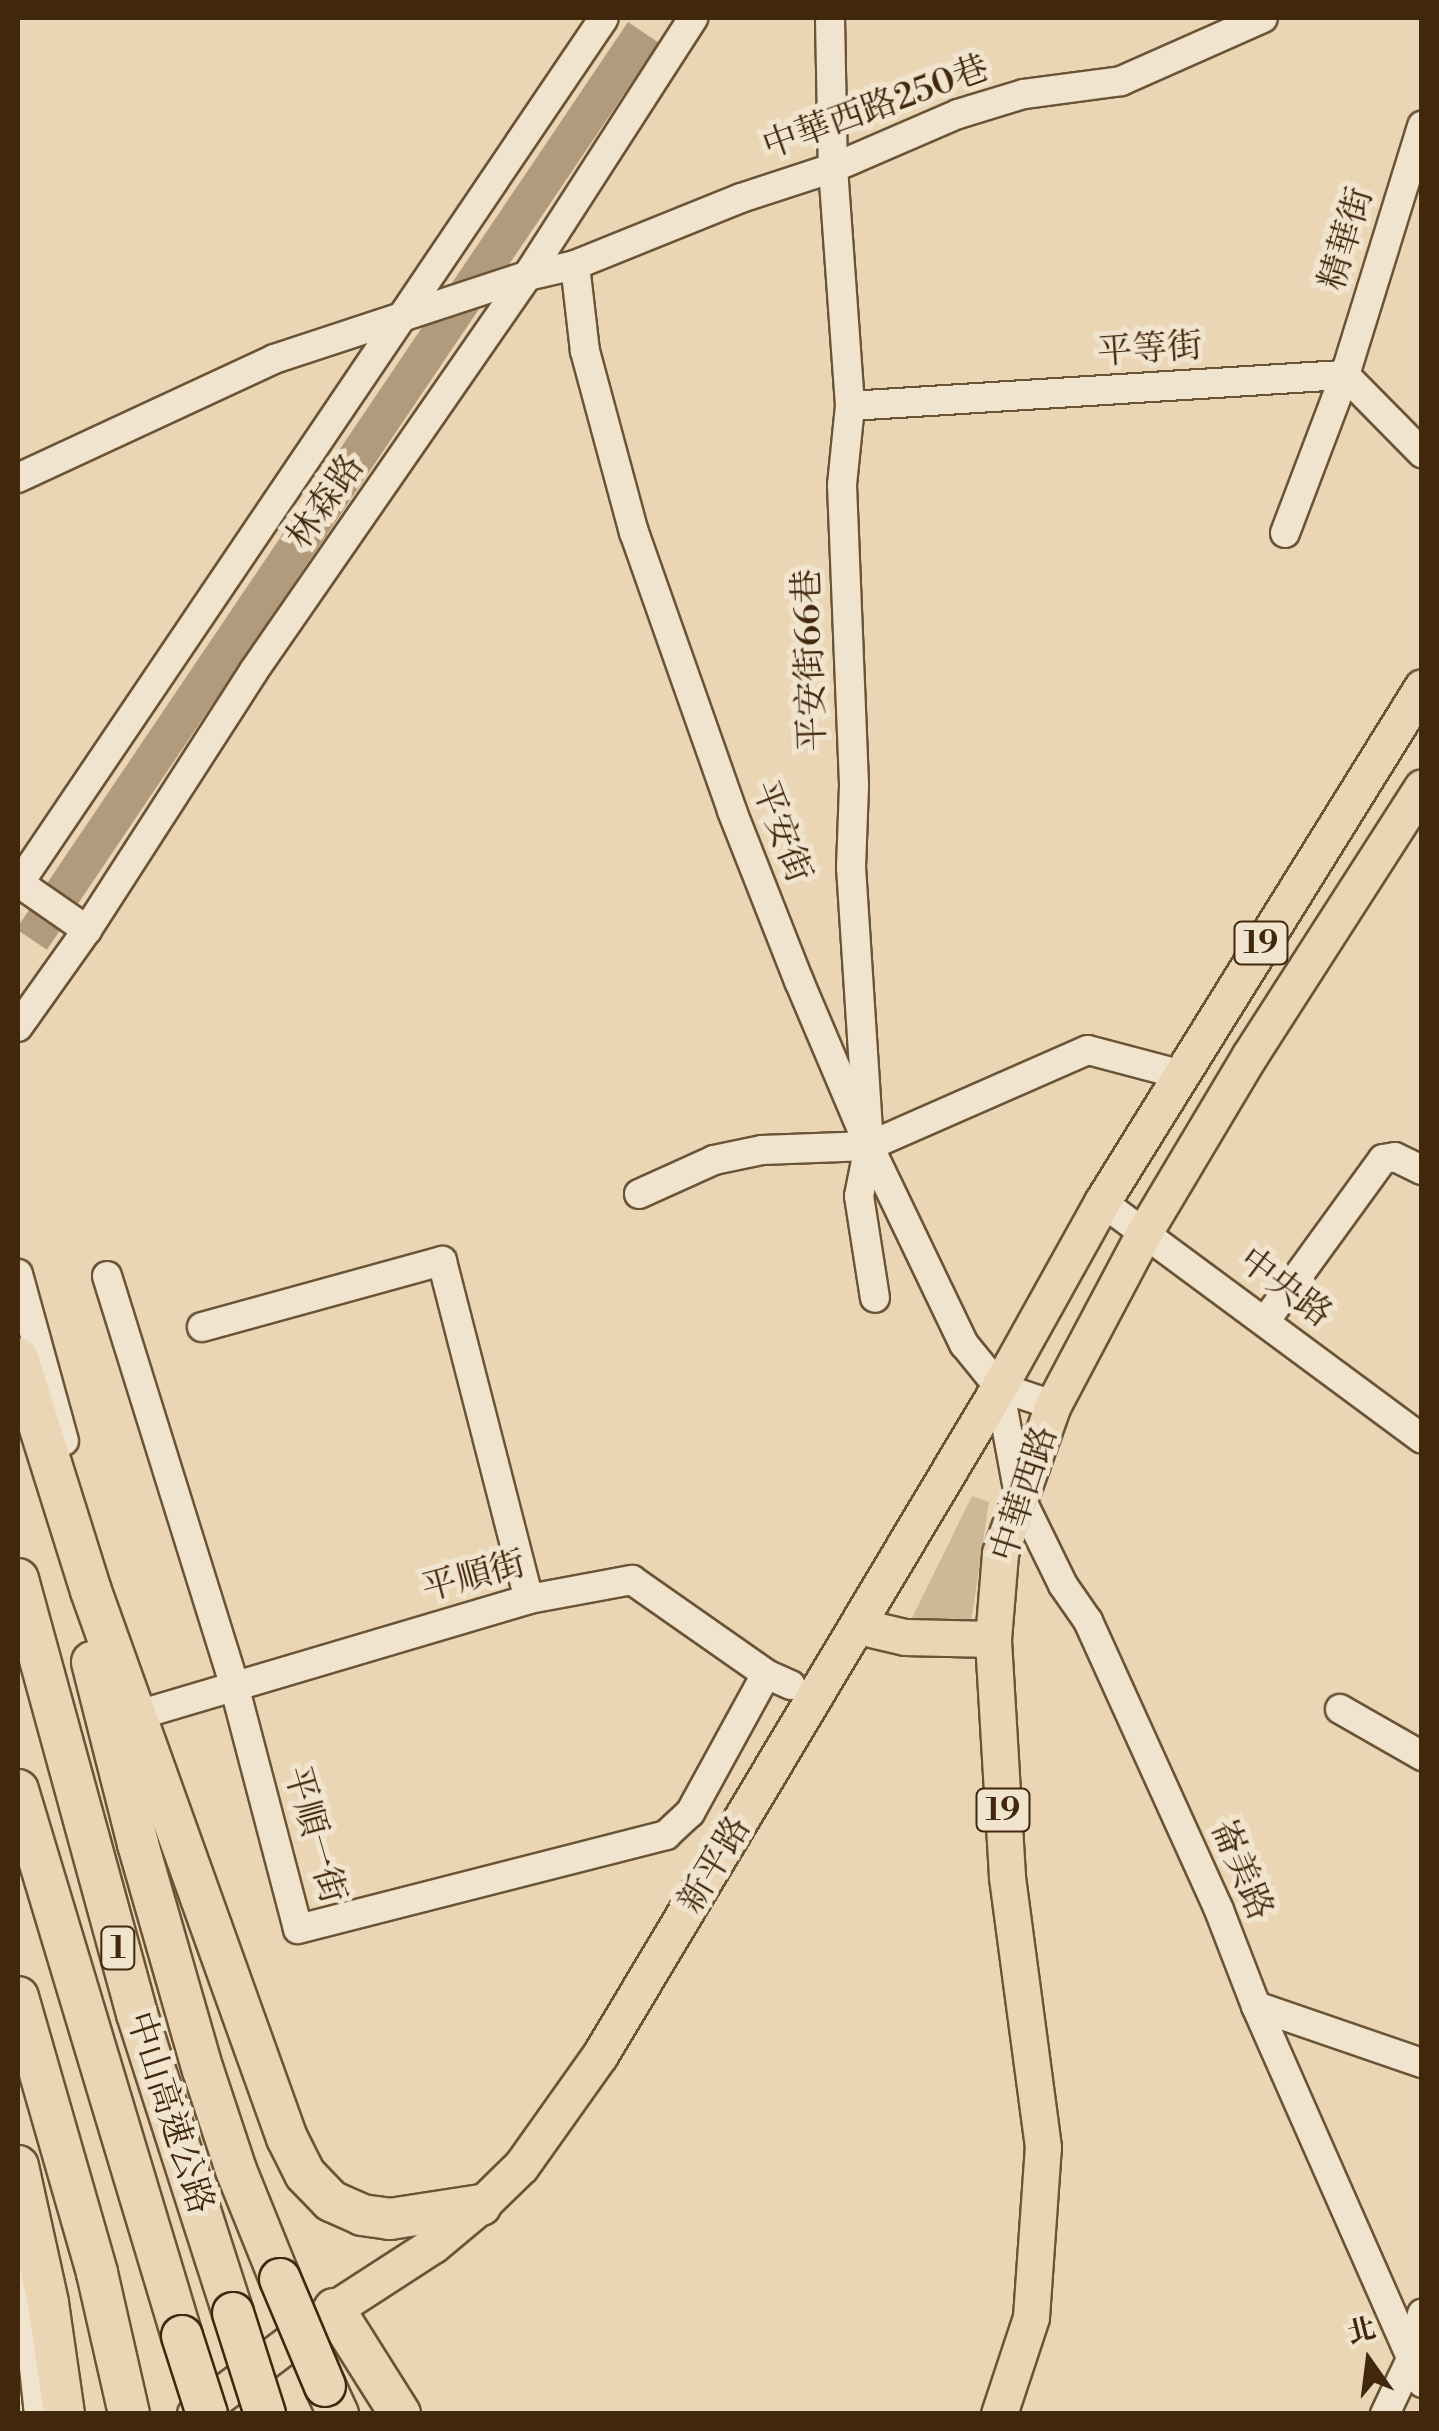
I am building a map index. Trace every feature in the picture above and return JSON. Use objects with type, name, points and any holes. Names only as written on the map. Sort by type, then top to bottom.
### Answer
[{"type":"highway","points":[[18,1358],[90,1591],[287,2138],[305,2174],[331,2201],[362,2215],[390,2218],[482,2205]]},
{"type":"highway","points":[[18,1402],[204,2070],[236,2170],[332,2400]]},
{"type":"highway","name":"中山高速公路","points":[[18,1579],[137,2014],[264,2414]]},
{"type":"highway","name":"中山高速公路","points":[[18,1790],[208,2414]]},
{"type":"highway","points":[[18,1997],[127,2402]]},
{"type":"highway","points":[[18,2166],[48,2303],[64,2414]]},
{"type":"highway","points":[[334,2308],[400,2414]]},
{"type":"main road","name":"19","points":[[1102,1202],[1422,686]]},
{"type":"main road","name":"中華西路","points":[[999,2414],[1031,2317],[1043,2147],[1008,1876],[992,1639],[1000,1554],[1053,1405],[1145,1231],[1250,1056],[1422,787]]},
{"type":"main road","name":"新平路","points":[[196,2414],[334,2308],[434,2245],[521,2166],[600,2056],[999,1387],[1102,1202]]},
{"type":"main road","points":[[858,1626],[905,1637],[992,1639]]},
{"type":"street","name":"林森路","points":[[22,887],[408,315],[470,212],[604,18]]},
{"type":"street","name":"林森路","points":[[18,1027],[253,672],[526,276],[693,18]]},
{"type":"street","name":"平安街66巷","points":[[830,18],[834,168],[850,406],[842,485],[854,786],[851,867],[869,1146],[859,1196],[875,1298]]},
{"type":"street","name":"中華西路250巷","points":[[575,265],[741,198],[834,168],[958,114],[1024,94],[1121,81],[1263,18]]},
{"type":"street","name":"精華街","points":[[1284,533],[1344,375],[1422,126]]},
{"type":"street","points":[[18,478],[274,360],[526,276],[575,265]]},
{"type":"street","name":"平安街","points":[[575,265],[586,351],[634,532],[732,811],[869,1146],[964,1344],[999,1387]]},
{"type":"street","points":[[1344,375],[1422,453]]},
{"type":"street","name":"平等街","points":[[850,406],[1344,375]]},
{"type":"street","points":[[22,887],[82,927]]},
{"type":"street","points":[[639,1194],[714,1160],[762,1150],[869,1146],[1088,1050],[1180,1074]]},
{"type":"street","points":[[1266,1320],[1374,1168],[1395,1157],[1422,1170]]},
{"type":"street","name":"中央路","points":[[1102,1202],[1422,1438]]},
{"type":"street","points":[[202,1327],[442,1261],[529,1599]]},
{"type":"street","name":"平順街","points":[[18,1274],[94,1547],[150,1697],[234,1685],[529,1599],[632,1580],[779,1680]]},
{"type":"street","name":"平順一街","points":[[107,1276],[234,1685],[298,1929],[666,1834],[690,1813],[779,1680]]},
{"type":"street","points":[[999,1387],[1053,1405]]},
{"type":"street","name":"崙美路","points":[[999,1387],[1018,1495],[1063,1584],[1088,1621],[1219,1910],[1256,2006],[1416,2372]]},
{"type":"street","points":[[1340,1710],[1422,1756]]},
{"type":"street","points":[[1256,2006],[1422,2063]]},
{"type":"street","points":[[18,2282],[32,2350],[39,2414]]},
{"type":"street","points":[[1386,2414],[1416,2372],[1422,2314]]},
{"type":"shaded area","points":[[628,22],[659,43],[47,950],[18,926]]},
{"type":"shaded area","points":[[972,1496],[989,1502],[970,1629],[909,1624]]}]
